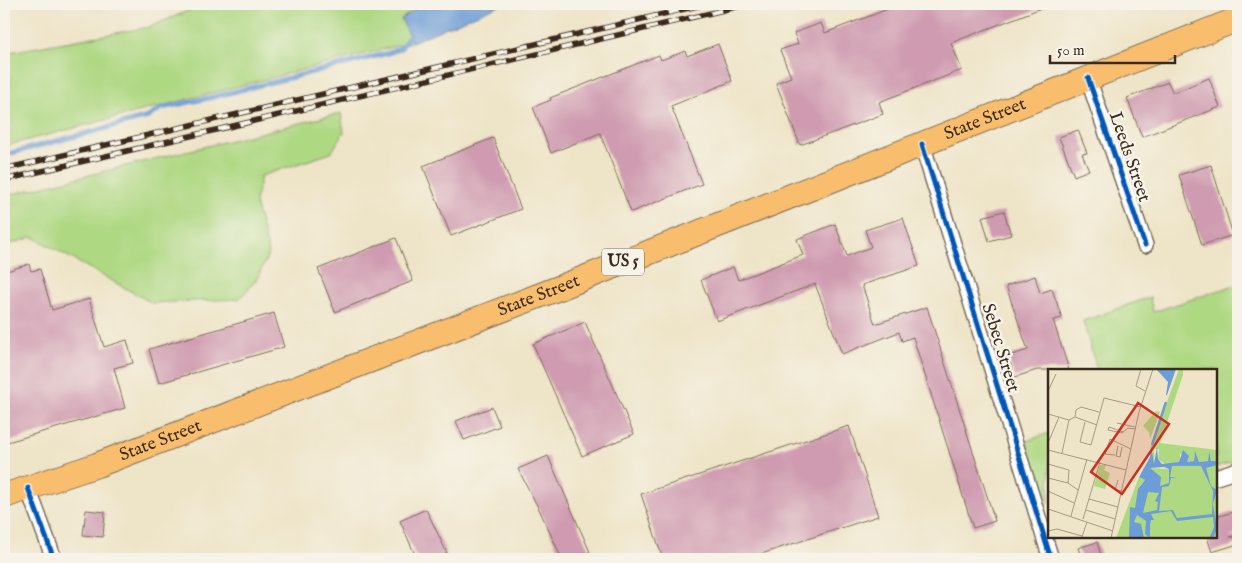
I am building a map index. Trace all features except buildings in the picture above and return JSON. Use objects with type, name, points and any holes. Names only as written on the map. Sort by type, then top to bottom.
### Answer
[{"type":"main road","name":"State Street","points":[[4,496],[97,466],[559,288],[1238,19]]},
{"type":"street","name":"Leeds Street","points":[[1088,78],[1145,245]]},
{"type":"street","name":"Sebec Street","points":[[922,144],[1046,530],[1051,559]]},
{"type":"street","points":[[1217,477],[1238,470]]},
{"type":"street","points":[[28,488],[54,559]]},
{"type":"green space","points":[[205,4],[422,4],[401,19],[412,42],[4,146],[4,53],[149,27]]},
{"type":"green space","points":[[341,113],[344,132],[331,153],[261,176],[255,202],[269,253],[257,279],[239,299],[152,303],[33,237],[4,246],[4,196]]},
{"type":"green space","points":[[1238,284],[1238,460],[1217,467],[1217,369],[1097,369],[1083,321],[1150,297],[1153,312]]},
{"type":"green space","points":[[1048,434],[1048,502],[1043,489],[1026,441]]},
{"type":"water","points":[[422,4],[502,4],[412,42],[401,19]]},
{"type":"waterway","points":[[4,155],[148,117],[162,108],[389,53],[401,48],[412,32]]},
{"type":"railway","points":[[4,169],[706,4]]},
{"type":"railway","points":[[4,180],[749,4]]},
{"type":"cycle path","points":[[1088,78],[1145,245]]},
{"type":"cycle path","points":[[922,144],[1051,559]]},
{"type":"cycle path","points":[[28,488],[54,559]]}]
